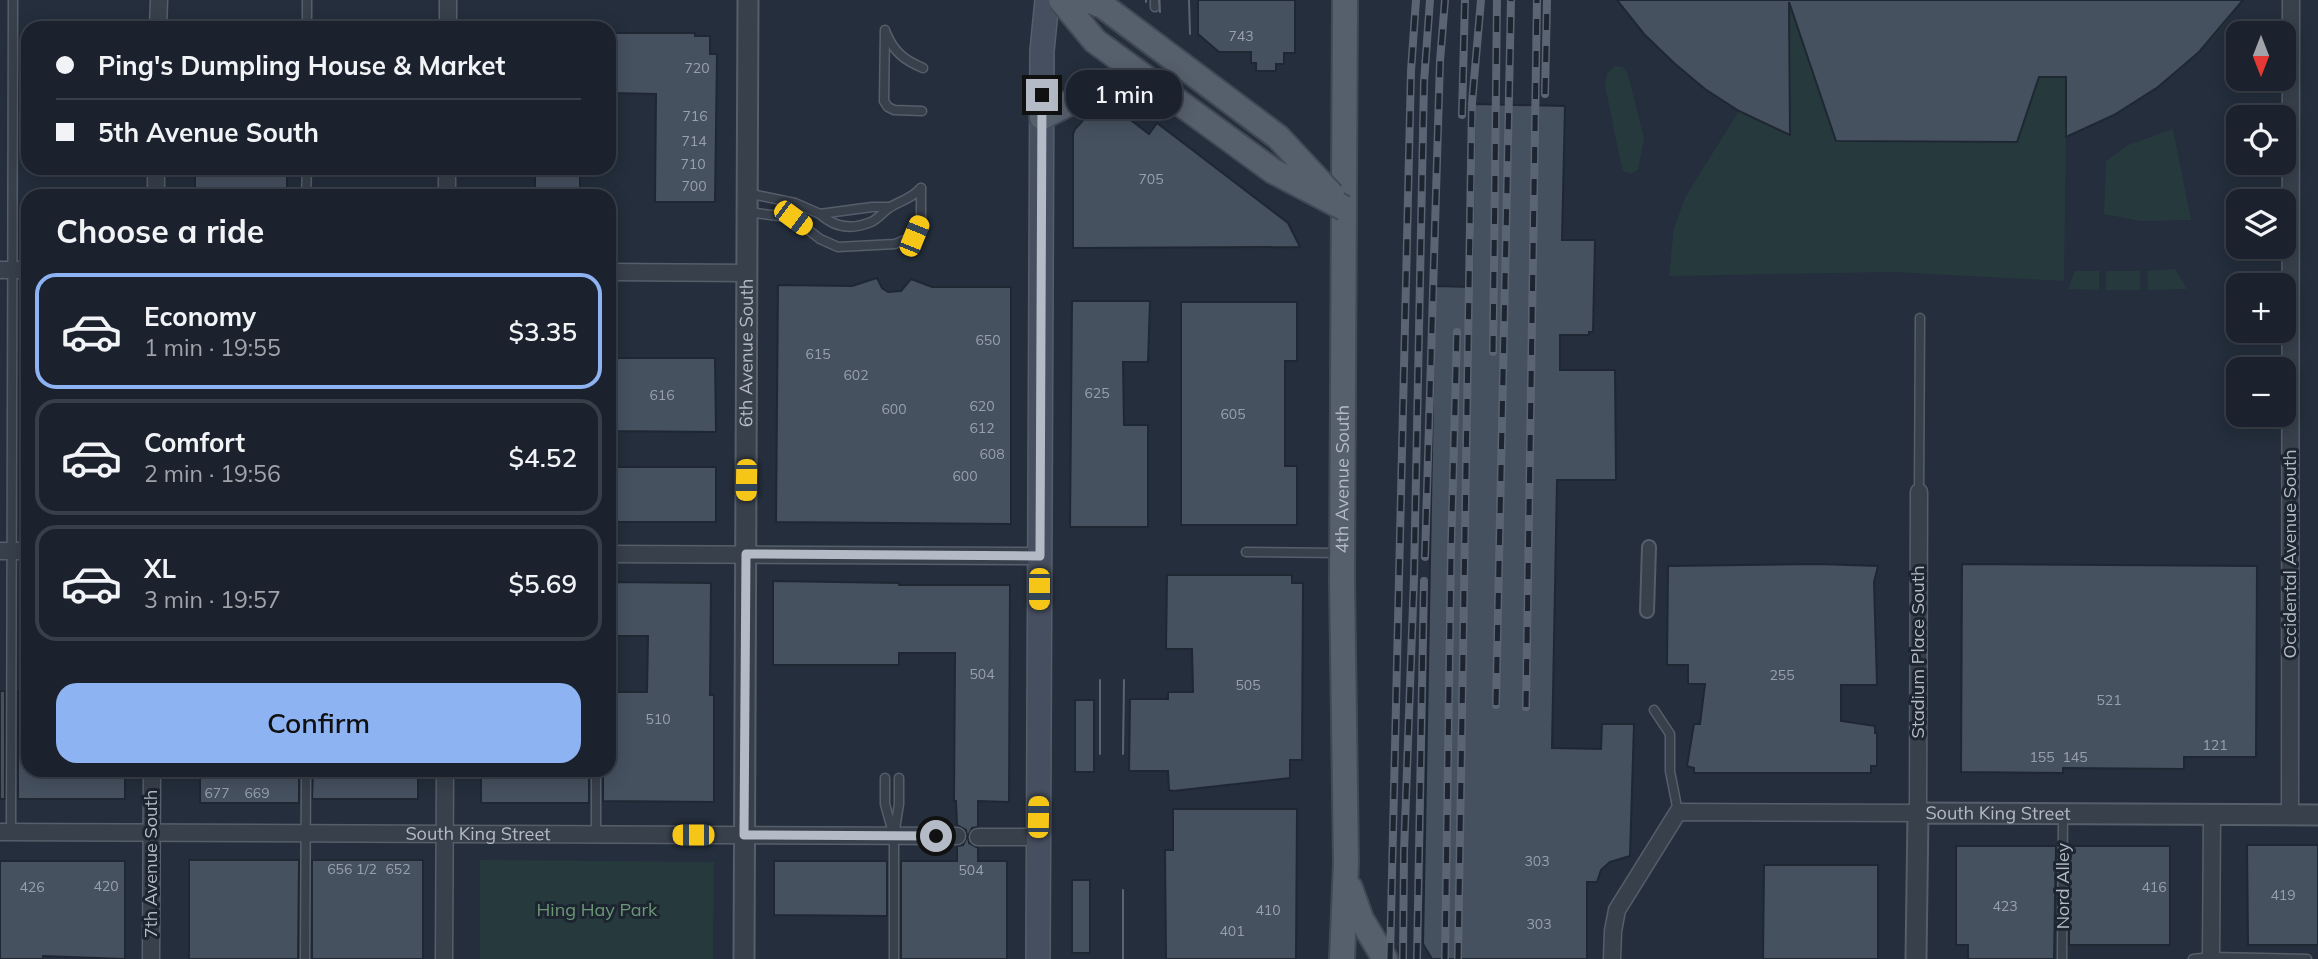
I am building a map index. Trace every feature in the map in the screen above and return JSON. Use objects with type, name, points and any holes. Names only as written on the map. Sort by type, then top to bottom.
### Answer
[{"type":"main road","points":[[1038,959],[1042,51],[1047,0]]},
{"type":"main road","points":[[1061,0],[1095,41],[1273,171],[1344,208]]},
{"type":"main road","points":[[1088,0],[1103,6],[1278,137],[1344,208]]},
{"type":"main road","name":"4th Avenue South","points":[[1342,959],[1346,863],[1342,553],[1345,0]]},
{"type":"main road","points":[[1042,117],[1135,70]]},
{"type":"main road","points":[[1346,863],[1354,901],[1361,919],[1385,959]]},
{"type":"street","points":[[158,21],[159,0]]},
{"type":"street","points":[[448,0],[448,21]]},
{"type":"street","name":"6th Avenue South","points":[[744,959],[748,0]]},
{"type":"street","name":"Occidental Avenue South","points":[[2290,815],[2291,0]]},
{"type":"street","points":[[616,272],[747,273]]},
{"type":"street","name":"Stadium Place South","points":[[1918,813],[1919,492]]},
{"type":"street","points":[[1647,611],[1648,547]]},
{"type":"street","points":[[616,554],[1040,556]]},
{"type":"street","name":"7th Avenue South","points":[[151,959],[152,777]]},
{"type":"street","points":[[444,777],[444,959]]},
{"type":"street","points":[[1612,959],[1617,910],[1678,812]]},
{"type":"street","name":"South King Street","points":[[1678,812],[2318,815]]},
{"type":"street","points":[[1916,959],[1918,813]]},
{"type":"street","points":[[2211,958],[2212,815]]},
{"type":"street","name":"South King Street","points":[[6,832],[957,836]]},
{"type":"street","points":[[978,836],[1038,837]]},
{"type":"lane","points":[[6,832],[5,551],[13,270],[13,0]]},
{"type":"lane","points":[[307,0],[307,21]]},
{"type":"lane","points":[[922,111],[894,110],[884,101],[885,30],[892,47],[906,61],[923,68]]},
{"type":"lane","points":[[921,188],[921,221],[914,236],[895,244],[838,247],[793,218],[747,203],[794,203],[843,228],[872,222],[890,207],[911,199],[921,188]]},
{"type":"lane","points":[[820,214],[890,207]]},
{"type":"lane","points":[[1919,492],[1920,318]]},
{"type":"lane","points":[[1246,552],[1342,553]]},
{"type":"lane","points":[[1654,709],[1670,734],[1670,771],[1678,812]]},
{"type":"lane","points":[[305,959],[306,777]]},
{"type":"lane","points":[[596,777],[596,835]]},
{"type":"lane","points":[[885,778],[885,804],[894,836]]},
{"type":"lane","points":[[894,959],[894,836],[899,804],[899,778]]},
{"type":"lane","name":"Nord Alley","points":[[2062,959],[2063,814]]},
{"type":"lane","points":[[2193,959],[2307,959]]},
{"type":"green space","points":[[1619,0],[2243,0],[2226,24],[2186,64],[2141,97],[2066,137],[2064,281],[1893,272],[1669,276],[1674,228],[1686,196],[1739,111],[1671,59],[1624,9]]},
{"type":"green space","points":[[1615,66],[1623,67],[1628,75],[1644,138],[1638,170],[1630,174],[1623,171],[1621,164],[1605,85],[1607,73]]},
{"type":"green space","points":[[2173,129],[2191,220],[2141,221],[2104,214],[2106,161],[2128,145]]},
{"type":"green space","points":[[2175,269],[2187,289],[2148,290],[2147,271]]},
{"type":"green space","points":[[2075,271],[2099,271],[2099,290],[2068,289]]},
{"type":"green space","points":[[2106,271],[2140,271],[2140,290],[2106,290]]},
{"type":"green space","name":"Hing Hay Park","points":[[480,860],[714,862],[713,959],[480,959]]},
{"type":"building","points":[[1198,0],[1295,0],[1295,53],[1284,53],[1284,64],[1276,64],[1276,71],[1256,71],[1256,63],[1251,63],[1251,52],[1219,52],[1198,34]]},
{"type":"building","points":[[1617,0],[2243,0],[2199,52],[2158,87],[2114,115],[2066,137],[2066,77],[2039,77],[2017,142],[1836,141],[1789,2],[1790,135],[1739,111],[1705,89],[1645,35]]},
{"type":"building","points":[[616,33],[695,33],[695,36],[710,36],[710,54],[717,54],[715,202],[655,202],[656,94],[616,93]]},
{"type":"building","points":[[19,77],[21,77],[21,111]]},
{"type":"building","points":[[1475,104],[1565,106],[1562,240],[1595,240],[1593,332],[1589,332],[1589,335],[1560,335],[1560,370],[1615,370],[1616,480],[1557,480],[1552,748],[1601,749],[1602,724],[1634,724],[1630,856],[1610,862],[1601,870],[1597,882],[1587,882],[1587,959],[1432,959],[1423,944],[1435,286],[1472,287]]},
{"type":"building","points":[[1102,109],[1123,114],[1149,134],[1157,123],[1288,223],[1300,247],[1073,248],[1073,134],[1087,116]]},
{"type":"building","points":[[195,175],[287,175],[287,189],[195,189]]},
{"type":"building","points":[[535,175],[580,175],[580,189],[535,189]]},
{"type":"building","points":[[877,278],[882,288],[888,292],[901,291],[911,279],[932,287],[1011,287],[1011,524],[776,522],[778,285],[852,286]]},
{"type":"building","points":[[1072,301],[1150,301],[1148,362],[1123,362],[1124,425],[1148,425],[1148,527],[1070,527]]},
{"type":"building","points":[[1181,302],[1297,302],[1297,361],[1285,361],[1285,466],[1297,466],[1297,525],[1181,525]]},
{"type":"building","points":[[616,358],[715,358],[716,432],[616,431]]},
{"type":"building","points":[[616,467],[716,467],[716,522],[616,522]]},
{"type":"building","points":[[1962,564],[2257,566],[2256,757],[2184,757],[2184,769],[2063,768],[2063,773],[1961,772]]},
{"type":"building","points":[[1668,566],[1878,566],[1874,582],[1877,685],[1841,685],[1841,721],[1875,726],[1877,766],[1871,766],[1871,773],[1694,773],[1694,768],[1687,766],[1694,724],[1700,724],[1705,684],[1688,684],[1688,665],[1667,665]]},
{"type":"building","points":[[1167,575],[1292,575],[1292,583],[1303,583],[1302,760],[1290,760],[1290,778],[1173,791],[1169,790],[1168,771],[1129,771],[1130,699],[1168,699],[1168,692],[1193,692],[1192,649],[1166,649]]},
{"type":"building","points":[[773,581],[1010,585],[1009,802],[978,801],[978,827],[972,828],[968,836],[969,843],[978,848],[978,861],[1007,861],[1007,959],[901,959],[901,861],[957,861],[957,846],[963,845],[967,837],[966,830],[957,825],[954,801],[955,653],[899,653],[899,665],[773,665]]},
{"type":"building","points":[[616,582],[711,583],[710,695],[714,695],[714,802],[603,801],[603,777],[616,777],[616,692],[647,692],[648,636],[616,636]]},
{"type":"building","points":[[0,691],[5,691],[5,799],[0,799]]},
{"type":"building","points":[[18,691],[21,691],[21,777],[125,777],[125,799],[18,799]]},
{"type":"building","points":[[1075,700],[1094,700],[1094,772],[1075,772]]},
{"type":"building","points":[[200,777],[299,777],[299,803],[200,803]]},
{"type":"building","points":[[313,777],[418,777],[418,799],[312,799]]},
{"type":"building","points":[[481,777],[589,777],[589,803],[481,803]]},
{"type":"building","points":[[1173,809],[1297,809],[1296,959],[1166,959],[1165,850],[1173,850]]},
{"type":"building","points":[[2247,845],[2318,845],[2318,945],[2248,945]]},
{"type":"building","points":[[1956,846],[2056,846],[2054,959],[1968,959],[1968,945],[1956,945]]},
{"type":"building","points":[[2069,846],[2170,846],[2170,945],[2069,945]]},
{"type":"building","points":[[189,860],[299,860],[298,959],[189,959]]},
{"type":"building","points":[[312,860],[423,860],[423,959],[312,959]]},
{"type":"building","points":[[0,861],[125,861],[125,959],[43,956],[43,959],[0,959]]},
{"type":"building","points":[[774,861],[887,861],[887,916],[774,915]]},
{"type":"building","points":[[1764,865],[1878,865],[1878,959],[1763,959]]},
{"type":"building","points":[[1072,880],[1090,880],[1090,953],[1072,953]]},
{"type":"tram line","points":[[1159,0],[1160,12]]},
{"type":"tram line","points":[[1189,0],[1190,34]]},
{"type":"tram line","points":[[1100,680],[1100,754]]},
{"type":"tram line","points":[[1123,754],[1124,680]]},
{"type":"tram line","points":[[1123,890],[1123,959]]},
{"type":"railway","points":[[1390,959],[1411,71],[1416,0]]},
{"type":"railway","points":[[1403,959],[1424,82],[1430,0]]},
{"type":"railway","points":[[1425,557],[1440,61],[1445,0]]},
{"type":"railway","points":[[1462,115],[1465,0]]},
{"type":"railway","points":[[1458,959],[1472,103],[1481,0]]},
{"type":"railway","points":[[1493,352],[1497,0]]},
{"type":"railway","points":[[1496,705],[1511,0]]},
{"type":"railway","points":[[1526,707],[1537,0]]},
{"type":"railway","points":[[1545,94],[1547,0]]},
{"type":"railway","points":[[1445,959],[1457,332]]},
{"type":"railway","points":[[1417,959],[1424,581]]},
{"type":"route","points":[[936,836],[744,835],[746,554],[1040,556],[1042,95]]}]
